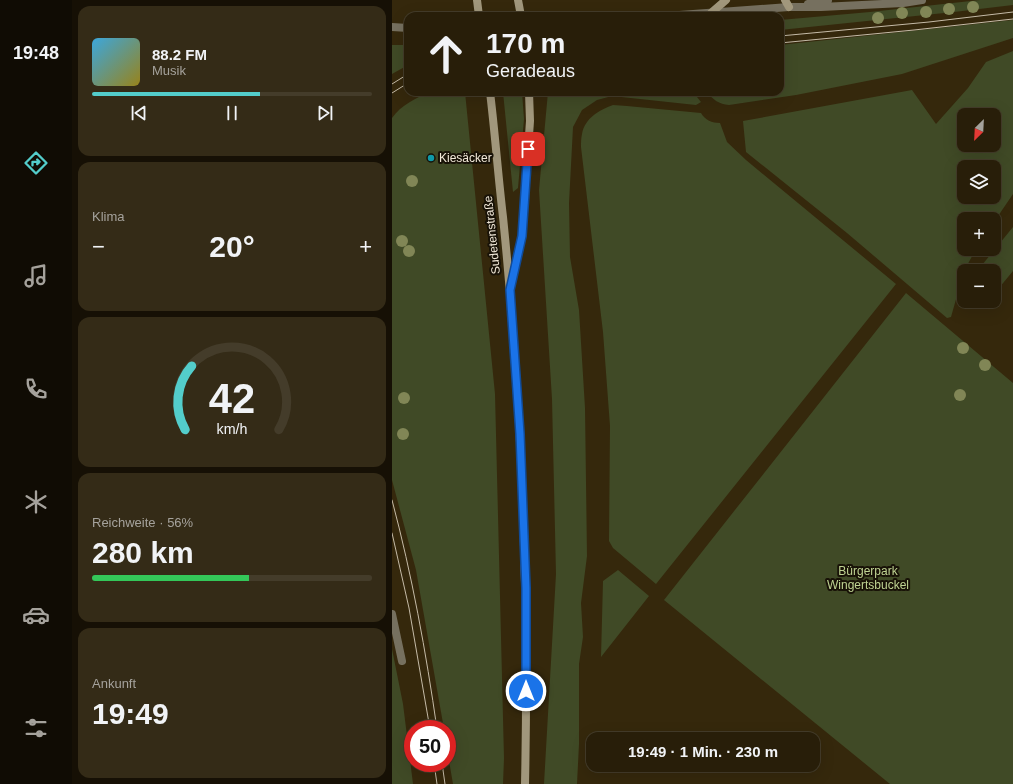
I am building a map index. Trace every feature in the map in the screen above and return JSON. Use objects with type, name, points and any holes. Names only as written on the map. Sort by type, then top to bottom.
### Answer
[{"type":"main road","points":[[477,0],[478,12]]},
{"type":"main road","points":[[518,0],[520,12]]},
{"type":"main road","points":[[712,12],[726,0]]},
{"type":"main road","name":"Sudetenstraße","points":[[490,96],[510,290],[520,434],[526,588],[527,706],[525,784]]},
{"type":"main road","points":[[510,290],[522,236],[530,120],[529,96]]},
{"type":"street","points":[[718,12],[789,2],[828,0]]},
{"type":"street","points":[[789,2],[821,7],[902,3],[922,0]]},
{"type":"street","points":[[392,27],[404,28]]},
{"type":"street","points":[[392,31],[404,29]]},
{"type":"street","points":[[392,614],[402,661]]},
{"type":"green space","points":[[980,0],[1013,0],[1013,5],[784,30],[784,20]]},
{"type":"green space","points":[[1013,20],[1013,38],[902,74],[796,95],[729,105],[716,101],[711,96],[784,96],[784,45]]},
{"type":"green space","points":[[392,45],[404,45],[404,67],[392,74]]},
{"type":"green space","points":[[1013,51],[1013,194],[1001,212],[957,212],[957,256],[972,256],[968,264],[957,264],[957,296],[951,317],[947,318],[847,233],[746,152],[743,121],[912,90],[936,124],[968,88],[986,62]]},
{"type":"green space","points":[[421,96],[465,96],[495,394],[504,758],[503,784],[453,784],[451,772],[456,772],[456,720],[442,720],[416,570],[392,480],[392,118],[404,106]]},
{"type":"green space","points":[[503,96],[522,96],[524,119],[518,188],[513,192]]},
{"type":"green space","points":[[548,96],[612,96],[597,100],[582,110],[573,127],[569,203],[570,257],[579,310],[585,408],[587,556],[581,603],[583,637],[579,664],[579,744],[577,784],[544,784],[556,574],[552,399],[539,190]]},
{"type":"green space","points":[[612,96],[696,96],[701,102],[696,105]]},
{"type":"green space","points":[[613,105],[701,113],[709,121],[720,123],[727,142],[746,160],[896,284],[656,584],[613,548],[609,541],[610,426],[603,332],[581,144],[584,128],[589,119],[603,109]]},
{"type":"green space","points":[[1013,227],[1013,271],[1001,286],[1001,264],[983,264],[989,256],[1001,256],[1001,242]]},
{"type":"green space","name":"Bürgerpark Wingertsbuckel","points":[[906,293],[1013,383],[1013,784],[890,784],[664,600]]},
{"type":"green space","points":[[618,570],[649,596],[601,657],[603,581]]},
{"type":"green space","points":[[392,649],[405,720],[404,772],[412,772],[413,784],[392,784]]},
{"type":"tram line","points":[[784,36],[929,22],[1013,12]]},
{"type":"tram line","points":[[784,43],[1013,19]]},
{"type":"tram line","points":[[392,84],[404,76]]},
{"type":"tram line","points":[[392,93],[404,86]]},
{"type":"tram line","points":[[392,500],[418,614],[436,720]]},
{"type":"tram line","points":[[392,533],[409,608],[428,720]]},
{"type":"tram line","points":[[435,772],[437,784]]},
{"type":"tram line","points":[[443,772],[445,784]]},
{"type":"place","name":"Kiesäcker","points":[[431,158]]},
{"type":"route","points":[[526,691],[526,588],[520,434],[510,290],[522,236],[528,149]]}]
